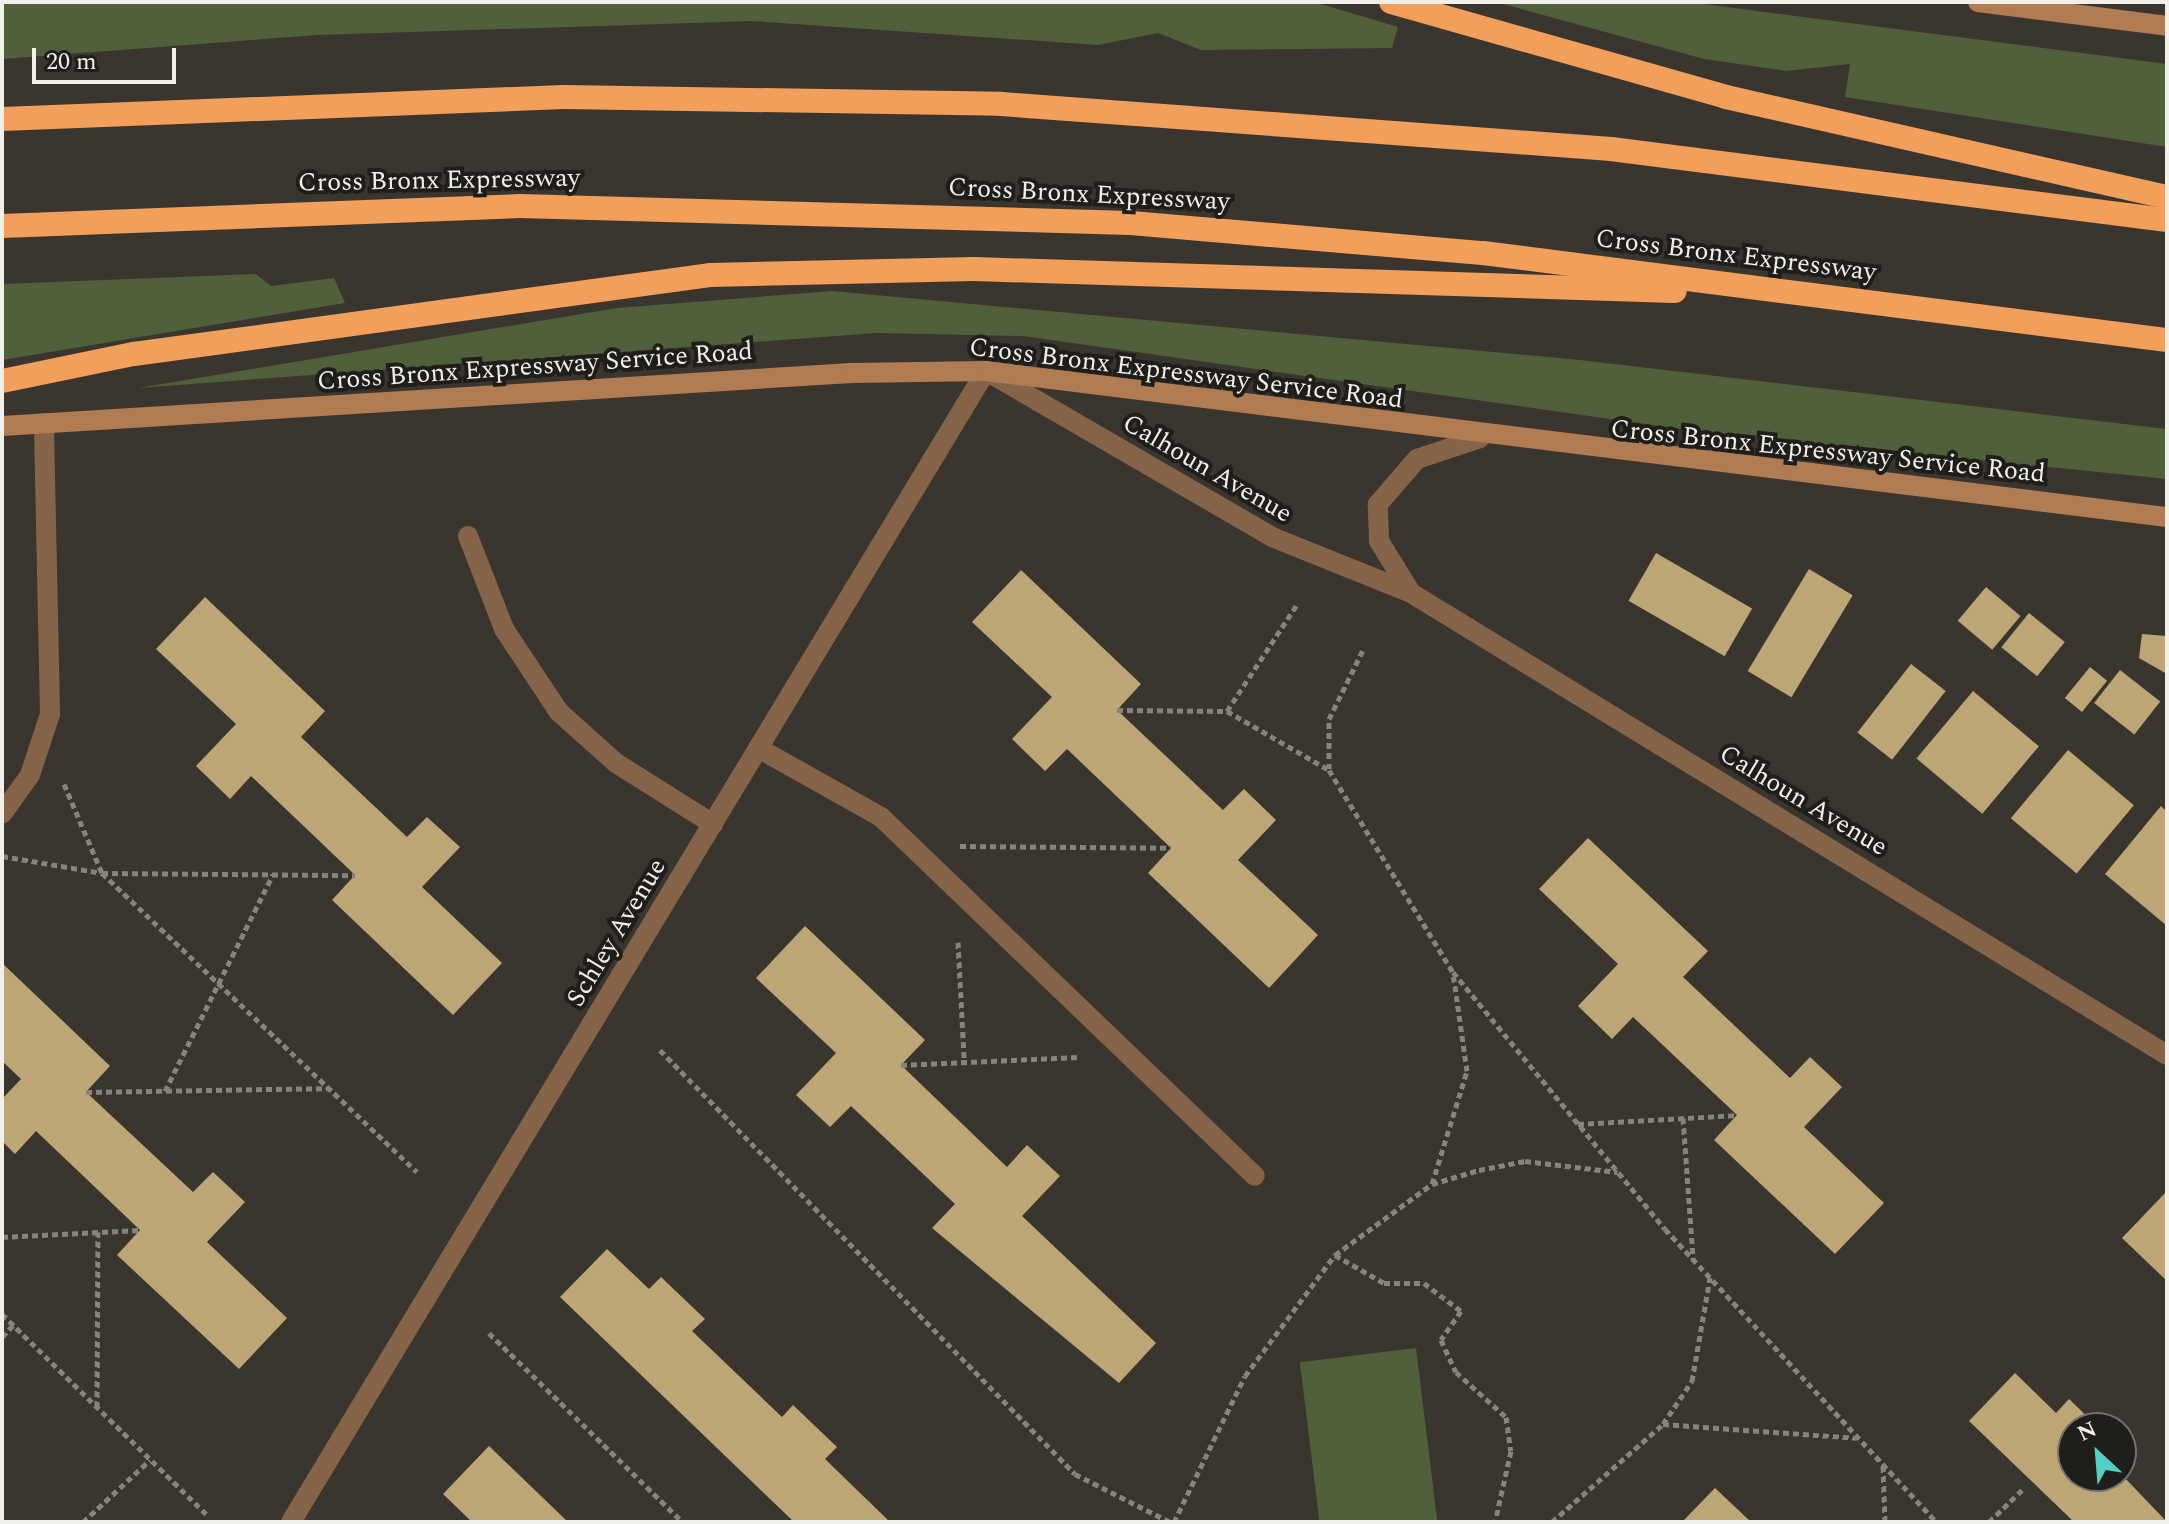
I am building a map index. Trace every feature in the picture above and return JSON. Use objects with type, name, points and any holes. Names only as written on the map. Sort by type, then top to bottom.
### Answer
[{"type":"highway","points":[[1391,2],[1726,97],[2167,197]]},
{"type":"highway","points":[[2,119],[535,97],[1016,105],[1597,148],[2167,220]]},
{"type":"highway","name":"Cross Bronx Expressway","points":[[2,226],[431,207],[870,212],[1304,236],[1831,296],[2167,340]]},
{"type":"highway","points":[[2,381],[134,354],[600,286],[773,271],[974,269],[1831,296]]},
{"type":"main road","points":[[1978,2],[2167,26]]},
{"type":"main road","name":"Cross Bronx Expressway Service Road","points":[[2,426],[851,373],[986,371],[1480,438],[2167,517]]},
{"type":"street","name":"Calhoun Avenue","points":[[986,371],[1272,537],[1411,593],[2167,1055]]},
{"type":"street","name":"Schley Avenue","points":[[291,1522],[986,371]]},
{"type":"street","points":[[2,814],[30,775],[50,714],[44,423]]},
{"type":"street","name":"Calhoun Avenue","points":[[1411,593],[1379,541],[1378,504],[1417,459],[1480,438]]},
{"type":"street","points":[[468,536],[504,629],[559,712],[616,763],[713,824]]},
{"type":"street","points":[[758,748],[881,817],[1255,1176]]},
{"type":"path","points":[[1227,711],[1296,606]]},
{"type":"path","points":[[1329,770],[1329,719],[1364,648]]},
{"type":"path","points":[[1117,710],[1227,711],[1329,770],[1453,972],[1693,1260],[1936,1522]]},
{"type":"path","points":[[50,714],[72,809],[102,873],[417,1172]]},
{"type":"path","points":[[911,845],[1171,848]]},
{"type":"path","points":[[2,856],[102,873],[355,875]]},
{"type":"path","points":[[165,1091],[273,874]]},
{"type":"path","points":[[964,1058],[958,929],[977,909]]},
{"type":"path","points":[[1432,1184],[1467,1071],[1453,972]]},
{"type":"path","points":[[901,1065],[964,1058],[1091,1057],[1111,1038]]},
{"type":"path","points":[[660,1050],[1075,1474],[1172,1522],[1245,1376],[1335,1255],[1432,1184],[1525,1161],[1618,1172]]},
{"type":"path","points":[[86,1092],[328,1088]]},
{"type":"path","points":[[1578,1124],[1737,1115]]},
{"type":"path","points":[[1683,1118],[1693,1260]]},
{"type":"path","points":[[2,1237],[140,1230]]},
{"type":"path","points":[[97,1407],[98,1232]]},
{"type":"path","points":[[1335,1255],[1384,1283],[1424,1283],[1461,1311],[1441,1340],[1456,1372],[1506,1417],[1511,1451],[1495,1522]]},
{"type":"path","points":[[1552,1522],[1663,1424],[1692,1381],[1710,1278]]},
{"type":"path","points":[[2,1314],[208,1516]]},
{"type":"path","points":[[2,1337],[13,1325]]},
{"type":"path","points":[[489,1333],[683,1522]]},
{"type":"path","points":[[1663,1424],[1857,1438]]},
{"type":"path","points":[[83,1522],[150,1460]]},
{"type":"path","points":[[1883,1465],[1885,1522]]},
{"type":"path","points":[[1989,1522],[2023,1489]]},
{"type":"green space","points":[[2,2],[1314,2],[1398,27],[1392,48],[1201,50],[1158,33],[1098,45],[753,21],[318,35],[2,59]]},
{"type":"green space","points":[[1496,2],[1688,2],[2167,64],[2167,147],[1845,97],[1850,64],[1786,71],[1704,59]]},
{"type":"green space","points":[[256,274],[271,286],[334,278],[345,303],[2,360],[2,284]]},
{"type":"green space","points":[[832,291],[1580,360],[2167,429],[2167,479],[1695,431],[1023,336],[876,333],[138,388],[617,308]]},
{"type":"green space","points":[[1416,1348],[1437,1522],[1319,1522],[1300,1362]]},
{"type":"building","points":[[1656,553],[1752,608],[1725,656],[1628,601]]},
{"type":"building","points":[[1809,569],[1853,595],[1791,697],[1748,671]]},
{"type":"building","points":[[1021,570],[1141,684],[1117,710],[1223,810],[1244,789],[1276,820],[1238,860],[1318,935],[1269,988],[1148,873],[1171,848],[1067,749],[1045,771],[1012,739],[1052,697],[972,622]]},
{"type":"building","points":[[1986,587],[2020,616],[1992,650],[1958,621]]},
{"type":"building","points":[[205,597],[325,711],[301,737],[407,837],[427,817],[460,847],[422,887],[502,963],[453,1015],[332,900],[355,875],[251,776],[230,799],[196,766],[236,724],[156,649]]},
{"type":"building","points":[[2029,613],[2065,642],[2037,676],[2001,647]]},
{"type":"building","points":[[2142,634],[2167,636],[2167,674],[2139,658]]},
{"type":"building","points":[[1911,664],[1946,691],[1892,760],[1857,733]]},
{"type":"building","points":[[2090,667],[2107,681],[2082,712],[2065,698]]},
{"type":"building","points":[[2120,670],[2160,701],[2134,734],[2094,703]]},
{"type":"building","points":[[1973,691],[2039,746],[1982,814],[1916,758]]},
{"type":"building","points":[[2068,750],[2134,805],[2077,873],[2011,818]]},
{"type":"building","points":[[2161,806],[2167,812],[2167,926],[2105,874]]},
{"type":"building","points":[[1588,838],[1708,951],[1683,977],[1790,1078],[1810,1057],[1842,1087],[1804,1127],[1884,1203],[1835,1254],[1714,1140],[1737,1115],[1633,1017],[1612,1039],[1578,1006],[1618,964],[1539,889]]},
{"type":"building","points":[[805,926],[925,1040],[901,1065],[1007,1167],[1027,1145],[1060,1176],[1022,1216],[1156,1343],[1119,1383],[932,1228],[955,1204],[851,1106],[830,1127],[796,1095],[836,1053],[756,978]]},
{"type":"building","points":[[2,963],[110,1066],[86,1092],[193,1192],[213,1172],[245,1202],[207,1242],[287,1318],[239,1369],[117,1255],[140,1230],[36,1131],[15,1154],[2,1141],[2,1099],[21,1079],[2,1061]]},
{"type":"building","points":[[2167,1191],[2167,1281],[2122,1238]]},
{"type":"building","points":[[607,1249],[649,1289],[661,1277],[705,1319],[692,1331],[782,1417],[793,1405],[837,1447],[825,1459],[890,1522],[794,1522],[560,1297]]},
{"type":"building","points":[[2015,1373],[2056,1413],[2069,1399],[2082,1412],[2057,1412],[2057,1492],[2137,1491],[2167,1522],[2074,1522],[1969,1421]]},
{"type":"building","points":[[489,1446],[568,1522],[472,1522],[443,1494]]},
{"type":"building","points":[[1715,1488],[1751,1522],[1682,1522]]}]
